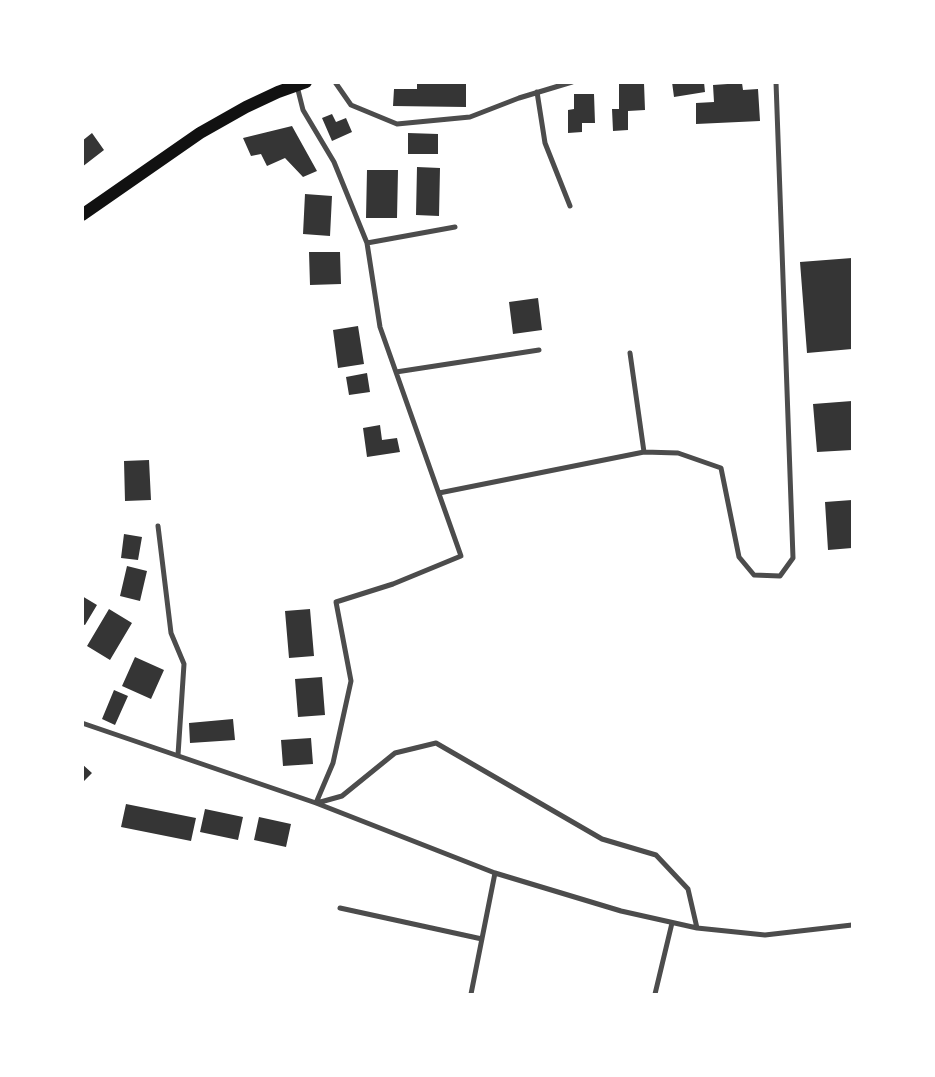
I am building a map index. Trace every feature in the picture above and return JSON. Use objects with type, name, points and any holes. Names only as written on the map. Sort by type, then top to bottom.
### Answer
[{"type":"main road","points":[[82,215],[200,133],[246,107],[299,84]]},
{"type":"street","points":[[335,82],[351,105],[397,124],[470,117],[537,92],[572,82]]},
{"type":"street","points":[[440,494],[644,452],[678,452],[721,468],[739,557],[754,574],[780,576],[793,558],[776,82]]},
{"type":"street","points":[[299,84],[303,110],[334,162],[367,243],[380,327],[461,556],[393,584],[336,602],[351,681],[333,763],[316,803]]},
{"type":"street","points":[[537,92],[545,142],[570,206]]},
{"type":"street","points":[[367,243],[455,227]]},
{"type":"street","points":[[396,372],[539,350]]},
{"type":"street","points":[[630,353],[644,452]]},
{"type":"street","points":[[158,526],[171,633],[184,664],[178,755]]},
{"type":"street","points":[[82,722],[316,803],[496,873],[621,911],[672,924],[765,935],[852,926]]},
{"type":"street","points":[[316,803],[342,796],[395,753],[436,743],[602,839],[656,855],[688,889],[696,928]]},
{"type":"street","points":[[471,994],[496,873]]},
{"type":"street","points":[[340,908],[482,939]]},
{"type":"street","points":[[654,994],[672,924]]},
{"type":"building","points":[[417,82],[466,82],[466,107],[393,106],[394,89],[417,89]]},
{"type":"building","points":[[672,82],[704,82],[705,92],[674,97]]},
{"type":"building","points":[[644,83],[645,110],[628,111],[628,130],[613,131],[612,109],[619,109],[619,84]]},
{"type":"building","points":[[742,83],[743,90],[758,89],[760,121],[696,124],[696,103],[714,102],[713,85]]},
{"type":"building","points":[[574,94],[594,94],[595,123],[582,123],[582,132],[568,133],[568,110],[574,109]]},
{"type":"building","points":[[332,114],[336,122],[346,118],[352,132],[332,141],[322,118]]},
{"type":"building","points":[[292,126],[317,171],[303,177],[285,158],[267,166],[261,154],[251,156],[243,138]]},
{"type":"building","points":[[92,133],[104,150],[82,167],[82,141]]},
{"type":"building","points":[[408,133],[438,134],[438,154],[408,154]]},
{"type":"building","points":[[417,167],[440,168],[439,216],[416,215]]},
{"type":"building","points":[[367,170],[398,170],[397,218],[366,218]]},
{"type":"building","points":[[305,194],[332,196],[330,236],[303,234]]},
{"type":"building","points":[[309,252],[340,252],[341,284],[310,285]]},
{"type":"building","points":[[852,258],[852,349],[807,353],[800,262]]},
{"type":"building","points":[[538,298],[542,330],[513,334],[509,302]]},
{"type":"building","points":[[358,326],[364,364],[338,368],[333,330]]},
{"type":"building","points":[[367,373],[370,392],[349,395],[346,377]]},
{"type":"building","points":[[852,401],[852,450],[817,452],[813,404]]},
{"type":"building","points":[[380,425],[382,440],[397,438],[400,452],[367,457],[363,428]]},
{"type":"building","points":[[149,460],[151,500],[125,501],[124,461]]},
{"type":"building","points":[[852,500],[852,548],[828,550],[825,502]]},
{"type":"building","points":[[124,534],[142,537],[138,560],[121,558]]},
{"type":"building","points":[[127,566],[147,571],[140,601],[120,596]]},
{"type":"building","points":[[82,596],[97,605],[85,625],[82,624]]},
{"type":"building","points":[[109,609],[132,623],[110,660],[87,646]]},
{"type":"building","points":[[310,609],[314,656],[289,658],[285,611]]},
{"type":"building","points":[[135,657],[164,670],[151,699],[122,686]]},
{"type":"building","points":[[322,677],[325,715],[298,717],[295,679]]},
{"type":"building","points":[[114,690],[128,696],[115,725],[102,719]]},
{"type":"building","points":[[233,719],[235,740],[190,743],[189,723]]},
{"type":"building","points":[[311,738],[313,764],[283,766],[281,740]]},
{"type":"building","points":[[82,764],[92,773],[82,783]]},
{"type":"building","points":[[126,804],[196,818],[191,841],[121,827]]},
{"type":"building","points":[[205,809],[243,817],[238,840],[200,832]]},
{"type":"building","points":[[259,817],[291,824],[286,847],[254,840]]}]
